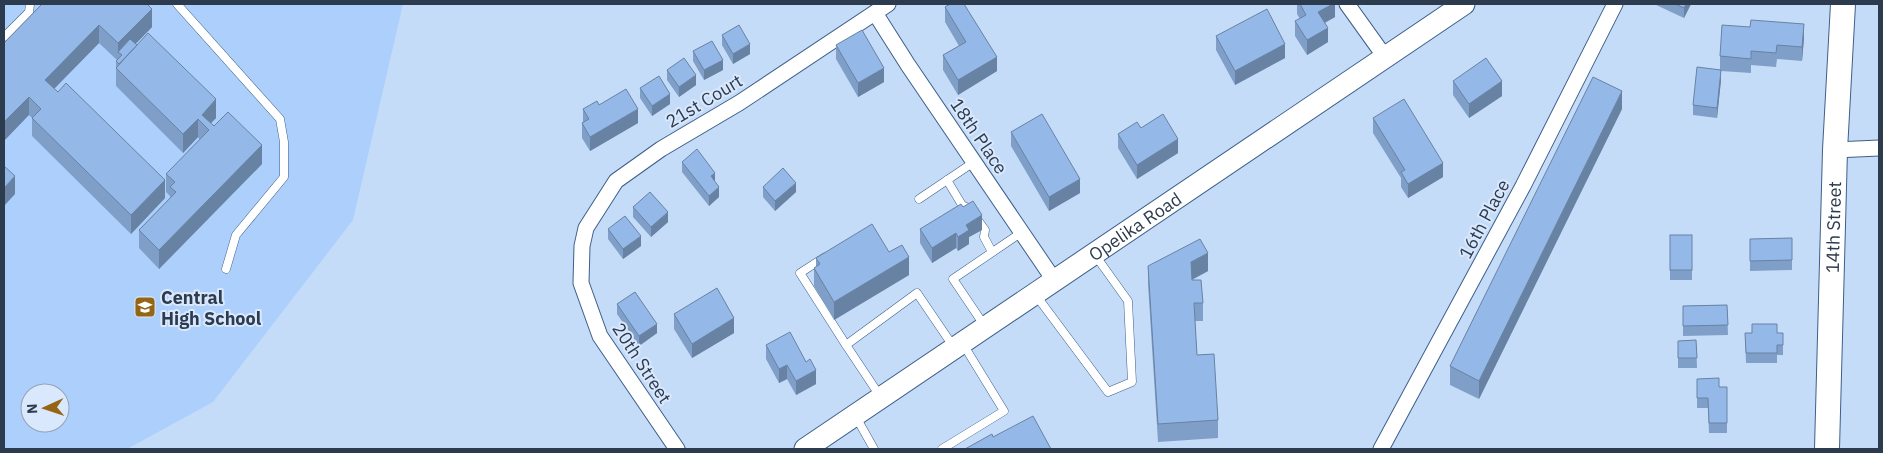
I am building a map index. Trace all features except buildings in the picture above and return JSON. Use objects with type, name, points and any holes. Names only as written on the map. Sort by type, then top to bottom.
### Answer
[{"type":"main road","name":"Opelika Road","points":[[809,448],[985,326],[1464,4]]},
{"type":"main road","name":"14th Street","points":[[1827,449],[1835,150],[1844,4]]},
{"type":"street","name":"21st Court","points":[[580,264],[586,228],[616,181],[661,149],[739,103],[888,4]]},
{"type":"street","name":"16th Place","points":[[1381,449],[1523,186],[1614,4]]},
{"type":"street","points":[[1352,6],[1385,57]]},
{"type":"street","name":"18th Place","points":[[875,13],[1054,280]]},
{"type":"street","points":[[1835,150],[1879,148]]},
{"type":"street","name":"20th Street","points":[[580,264],[582,284],[600,336],[677,449]]},
{"type":"lane","points":[[4,37],[29,12],[30,4]]},
{"type":"lane","points":[[182,5],[280,119],[284,142],[284,177],[236,234],[226,269]]},
{"type":"lane","points":[[919,199],[974,162]]},
{"type":"lane","points":[[947,180],[962,205],[962,214]]},
{"type":"lane","points":[[962,205],[970,208],[985,230],[984,237],[992,252]]},
{"type":"lane","points":[[985,326],[953,279],[1022,232]]},
{"type":"lane","points":[[975,234],[984,237]]},
{"type":"lane","points":[[1035,294],[1108,392],[1132,382],[1128,301],[1094,253]]},
{"type":"lane","points":[[830,254],[800,273],[881,398]]},
{"type":"lane","points":[[846,345],[917,293],[958,345],[1004,411],[942,449]]},
{"type":"lane","points":[[855,415],[874,449]]},
{"type":"shaded area","name":"Central High School","points":[[4,4],[403,4],[353,220],[213,402],[127,449],[4,449]]},
{"type":"place","name":"Central High School","points":[[145,307]]}]
